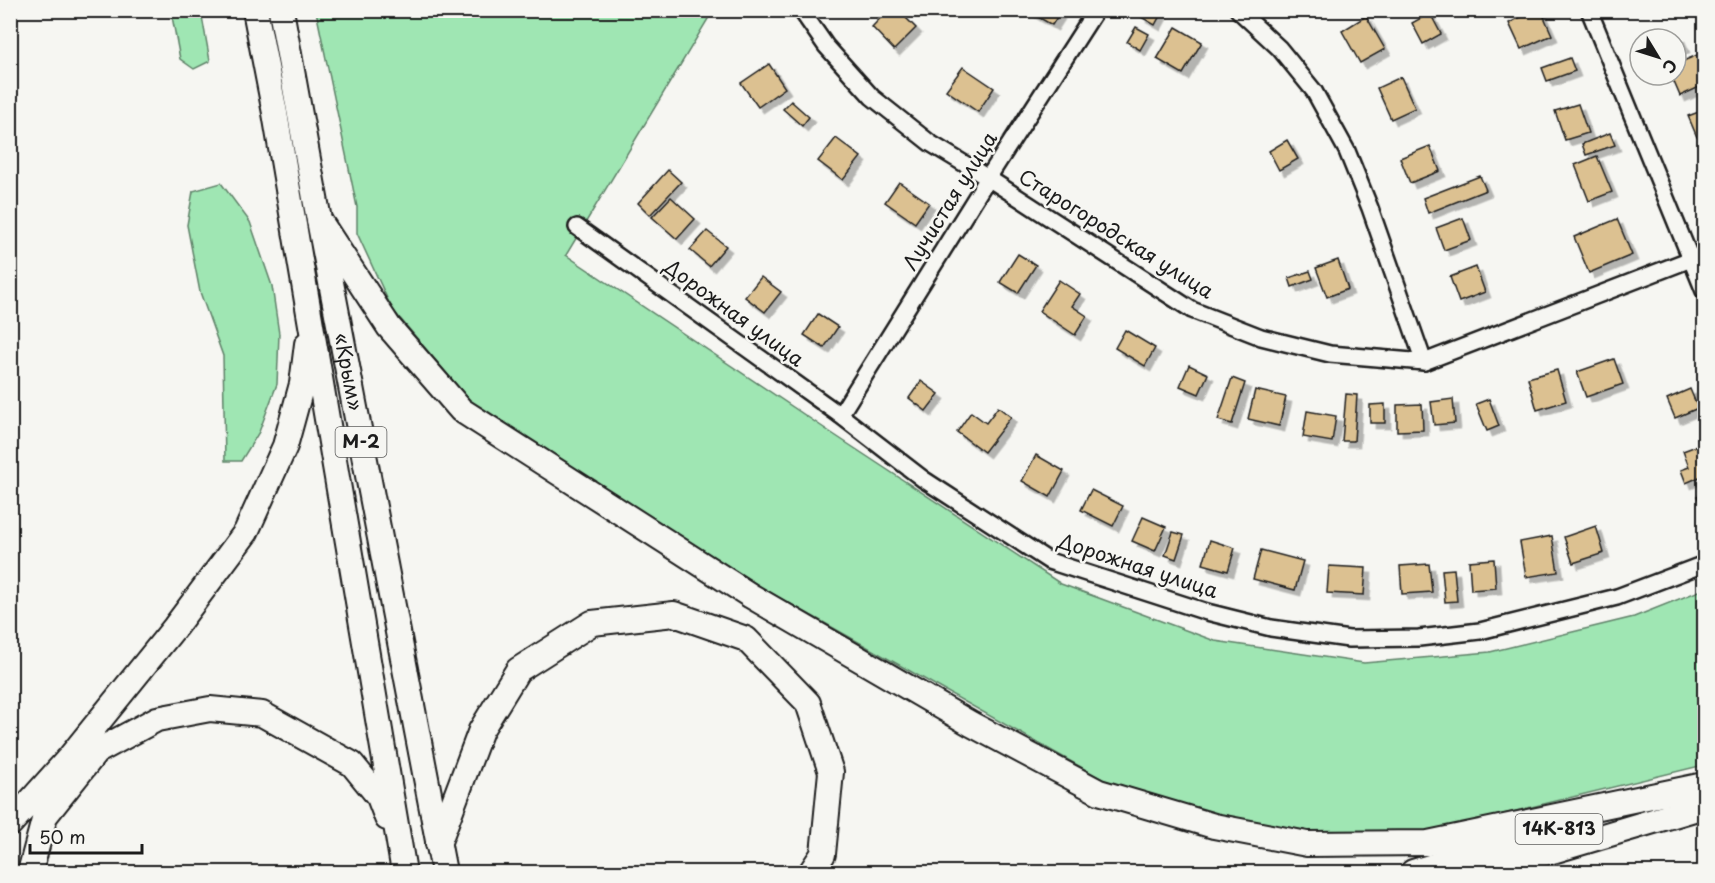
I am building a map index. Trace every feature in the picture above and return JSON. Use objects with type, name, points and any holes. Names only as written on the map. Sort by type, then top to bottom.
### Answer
[{"type":"main road","name":"«Крым»","points":[[255,10],[277,124],[403,865]]},
{"type":"main road","name":"«Крым»","points":[[281,10],[444,873]]},
{"type":"main road","points":[[319,220],[389,327],[461,410],[751,596],[971,724],[1099,792],[1214,826],[1307,844],[1428,843],[1704,786]]},
{"type":"main road","points":[[10,824],[70,757],[160,645],[246,532],[285,446],[302,384],[310,321]]},
{"type":"main road","points":[[438,844],[481,730],[518,670],[592,623],[674,615],[746,639],[808,703],[831,772],[823,854],[811,873]]},
{"type":"main road","points":[[30,873],[45,816],[96,752],[157,719],[210,709],[262,714],[352,765],[379,797],[403,865]]},
{"type":"main road","name":"14К-813","points":[[1413,873],[1704,786]]},
{"type":"main road","name":"14К-813","points":[[1482,873],[1704,806]]},
{"type":"street","name":"Старогородская улица","points":[[801,10],[826,46],[872,97],[930,143],[1192,310],[1261,337],[1330,354],[1424,362],[1698,256]]},
{"type":"street","name":"Лучистая улица","points":[[840,415],[1096,10]]},
{"type":"street","points":[[1238,10],[1279,48],[1314,91],[1347,151],[1370,208],[1424,362]]},
{"type":"street","points":[[1588,10],[1698,256],[1704,291]]},
{"type":"street","name":"Дорожная улица","points":[[577,227],[840,415],[923,479],[1049,561],[1208,612],[1271,628],[1349,639],[1419,638],[1480,631],[1617,597],[1704,564]]},
{"type":"green space","points":[[171,11],[201,11],[210,61],[194,69],[180,59]]},
{"type":"green space","points":[[316,11],[705,11],[708,19],[566,255],[1061,584],[1215,641],[1364,663],[1490,652],[1634,617],[1704,589],[1704,765],[1425,833],[1306,832],[1217,814],[1104,780],[764,589],[472,403],[392,309],[357,233],[357,207]]},
{"type":"green space","points":[[221,183],[250,222],[272,286],[279,334],[277,384],[259,432],[241,461],[225,461],[223,356],[200,292],[187,225],[193,191]]},
{"type":"building","points":[[888,10],[898,10],[916,28],[894,50],[872,27]]},
{"type":"building","points":[[1026,10],[1053,10],[1059,14],[1052,25]]},
{"type":"building","points":[[1145,10],[1163,10],[1155,25],[1141,17]]},
{"type":"building","points":[[1535,10],[1541,10],[1552,35],[1521,49],[1509,23]]},
{"type":"building","points":[[1430,13],[1441,34],[1423,44],[1412,23]]},
{"type":"building","points":[[1366,16],[1385,49],[1360,63],[1342,31]]},
{"type":"building","points":[[1136,27],[1149,34],[1140,50],[1127,42]]},
{"type":"building","points":[[1176,27],[1202,42],[1183,74],[1157,59]]},
{"type":"building","points":[[1702,53],[1704,85],[1680,96],[1676,87],[1688,87],[1688,59]]},
{"type":"building","points":[[1570,58],[1575,71],[1547,81],[1542,68]]},
{"type":"building","points":[[769,64],[785,88],[758,107],[741,83]]},
{"type":"building","points":[[963,67],[994,88],[978,112],[946,90]]},
{"type":"building","points":[[1401,77],[1415,108],[1391,119],[1377,88]]},
{"type":"building","points":[[791,101],[809,117],[802,126],[783,109]]},
{"type":"building","points":[[1578,104],[1588,133],[1565,140],[1555,111]]},
{"type":"building","points":[[1704,110],[1704,134],[1697,137],[1688,116]]},
{"type":"building","points":[[1610,133],[1615,145],[1586,155],[1582,144]]},
{"type":"building","points":[[836,138],[861,157],[843,180],[818,161]]},
{"type":"building","points":[[1287,140],[1298,159],[1279,170],[1269,151]]},
{"type":"building","points":[[1430,146],[1440,171],[1410,183],[1400,158]]},
{"type":"building","points":[[1597,156],[1612,192],[1589,201],[1575,165]]},
{"type":"building","points":[[668,170],[681,182],[650,215],[638,203]]},
{"type":"building","points":[[1480,176],[1486,190],[1428,213],[1423,198]]},
{"type":"building","points":[[899,182],[929,203],[915,223],[885,202]]},
{"type":"building","points":[[671,197],[695,219],[677,239],[652,217]]},
{"type":"building","points":[[1463,218],[1471,240],[1444,250],[1436,228]]},
{"type":"building","points":[[1617,219],[1632,255],[1589,273],[1574,237]]},
{"type":"building","points":[[707,231],[726,246],[709,266],[690,250]]},
{"type":"building","points":[[1018,254],[1036,265],[1018,293],[1000,282]]},
{"type":"building","points":[[1338,260],[1348,289],[1327,297],[1316,268]]},
{"type":"building","points":[[1476,267],[1485,292],[1459,302],[1450,277]]},
{"type":"building","points":[[1310,271],[1313,279],[1292,287],[1289,278]]},
{"type":"building","points":[[761,277],[781,292],[765,312],[745,297]]},
{"type":"building","points":[[1059,280],[1080,294],[1072,306],[1087,316],[1075,335],[1039,311]]},
{"type":"building","points":[[818,314],[838,327],[824,348],[804,335]]},
{"type":"building","points":[[1125,330],[1155,348],[1145,366],[1115,348]]},
{"type":"building","points":[[1614,359],[1623,384],[1586,397],[1577,372]]},
{"type":"building","points":[[1189,365],[1208,374],[1199,394],[1180,386]]},
{"type":"building","points":[[1557,370],[1566,401],[1537,410],[1528,378]]},
{"type":"building","points":[[1232,378],[1245,383],[1232,424],[1218,420]]},
{"type":"building","points":[[921,381],[939,394],[926,411],[909,398]]},
{"type":"building","points":[[1690,389],[1698,408],[1675,418],[1667,399]]},
{"type":"building","points":[[1255,390],[1286,397],[1279,426],[1248,419]]},
{"type":"building","points":[[1346,394],[1357,395],[1354,441],[1342,441]]},
{"type":"building","points":[[1453,399],[1455,423],[1434,425],[1431,402]]},
{"type":"building","points":[[1489,399],[1499,426],[1487,431],[1476,404]]},
{"type":"building","points":[[1385,404],[1385,423],[1370,423],[1370,405]]},
{"type":"building","points":[[1422,404],[1423,430],[1397,431],[1397,405]]},
{"type":"building","points":[[998,407],[1011,417],[984,452],[957,432],[971,412],[986,423]]},
{"type":"building","points":[[1307,411],[1336,416],[1332,442],[1303,437]]},
{"type":"building","points":[[1704,443],[1704,475],[1686,483],[1681,470],[1689,467],[1683,451]]},
{"type":"building","points":[[1036,455],[1064,471],[1050,497],[1022,481]]},
{"type":"building","points":[[1091,490],[1123,506],[1113,526],[1081,510]]},
{"type":"building","points":[[1704,492],[1704,512],[1697,496]]},
{"type":"building","points":[[1143,517],[1166,527],[1155,551],[1132,541]]},
{"type":"building","points":[[1596,526],[1604,553],[1573,563],[1564,537]]},
{"type":"building","points":[[1173,532],[1184,535],[1176,559],[1165,555]]},
{"type":"building","points":[[1552,536],[1558,572],[1526,577],[1520,542]]},
{"type":"building","points":[[1210,540],[1235,548],[1228,571],[1203,564]]},
{"type":"building","points":[[1261,550],[1303,561],[1295,590],[1253,579]]},
{"type":"building","points":[[1494,559],[1496,588],[1471,590],[1469,561]]},
{"type":"building","points":[[1429,564],[1432,592],[1402,594],[1400,566]]},
{"type":"building","points":[[1329,566],[1366,568],[1364,595],[1327,593]]},
{"type":"building","points":[[1454,569],[1457,601],[1445,602],[1442,570]]}]
